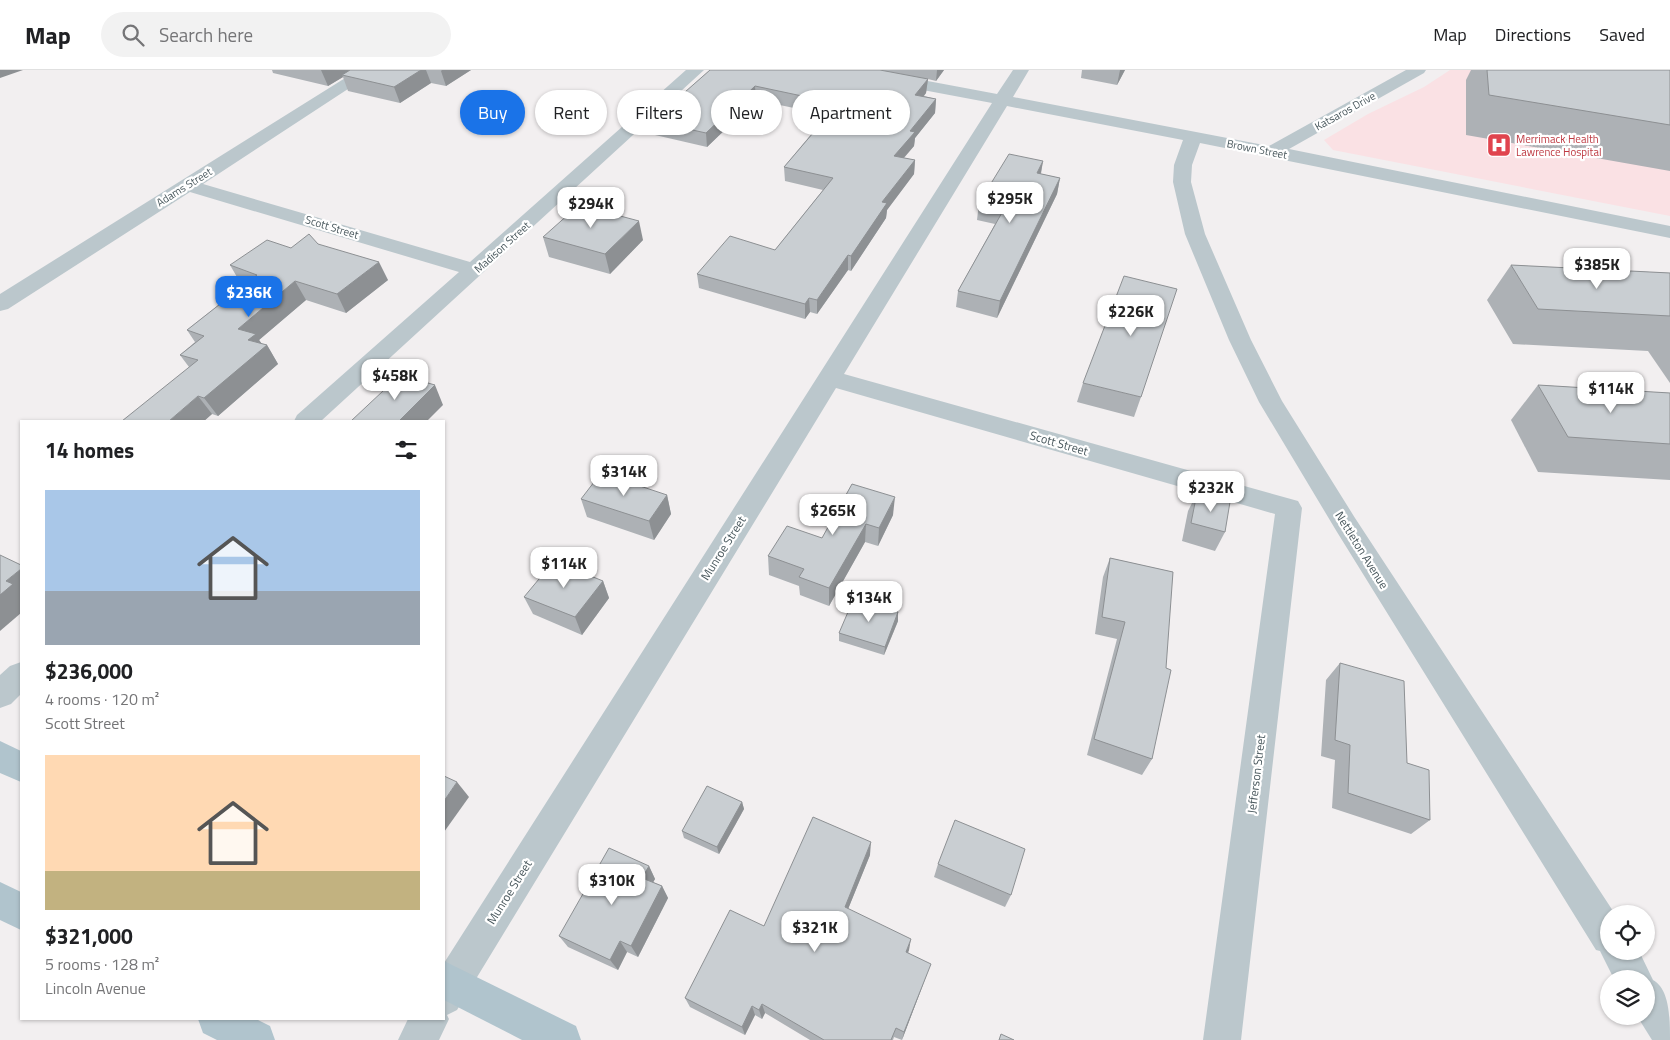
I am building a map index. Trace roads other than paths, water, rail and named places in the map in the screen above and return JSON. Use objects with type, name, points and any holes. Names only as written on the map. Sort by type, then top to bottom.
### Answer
[{"type":"main road","points":[[0,756],[20,766]]},
{"type":"main road","points":[[0,900],[20,911]]},
{"type":"main road","points":[[446,987],[562,1040]]},
{"type":"main road","points":[[219,1020],[256,1040]]},
{"type":"street","name":"Adams Street","points":[[0,304],[369,70]]},
{"type":"street","name":"Madison Street","points":[[307,420],[696,70]]},
{"type":"street","name":"Brown Street","points":[[843,70],[1271,152],[1670,232]]},
{"type":"street","name":"Munroe Street","points":[[446,987],[1021,70]]},
{"type":"street","name":"Katsaros Drive","points":[[1271,152],[1418,70]]},
{"type":"street","name":"Nettleton Avenue","points":[[1193,137],[1183,165],[1182,182],[1195,234],[1240,340],[1272,402],[1346,525],[1600,923]]},
{"type":"street","name":"Scott Street","points":[[188,185],[476,270]]},
{"type":"street","name":"Scott Street","points":[[829,378],[1289,508]]},
{"type":"street","name":"Jefferson Street","points":[[1222,1040],[1289,508]]},
{"type":"street","points":[[0,694],[20,676]]},
{"type":"street","points":[[1655,1010],[1670,1034]]},
{"type":"street","points":[[417,1040],[429,1020]]},
{"type":"place","name":"Merrimack Health Lawrence Hospital","points":[[1499,145]]}]
